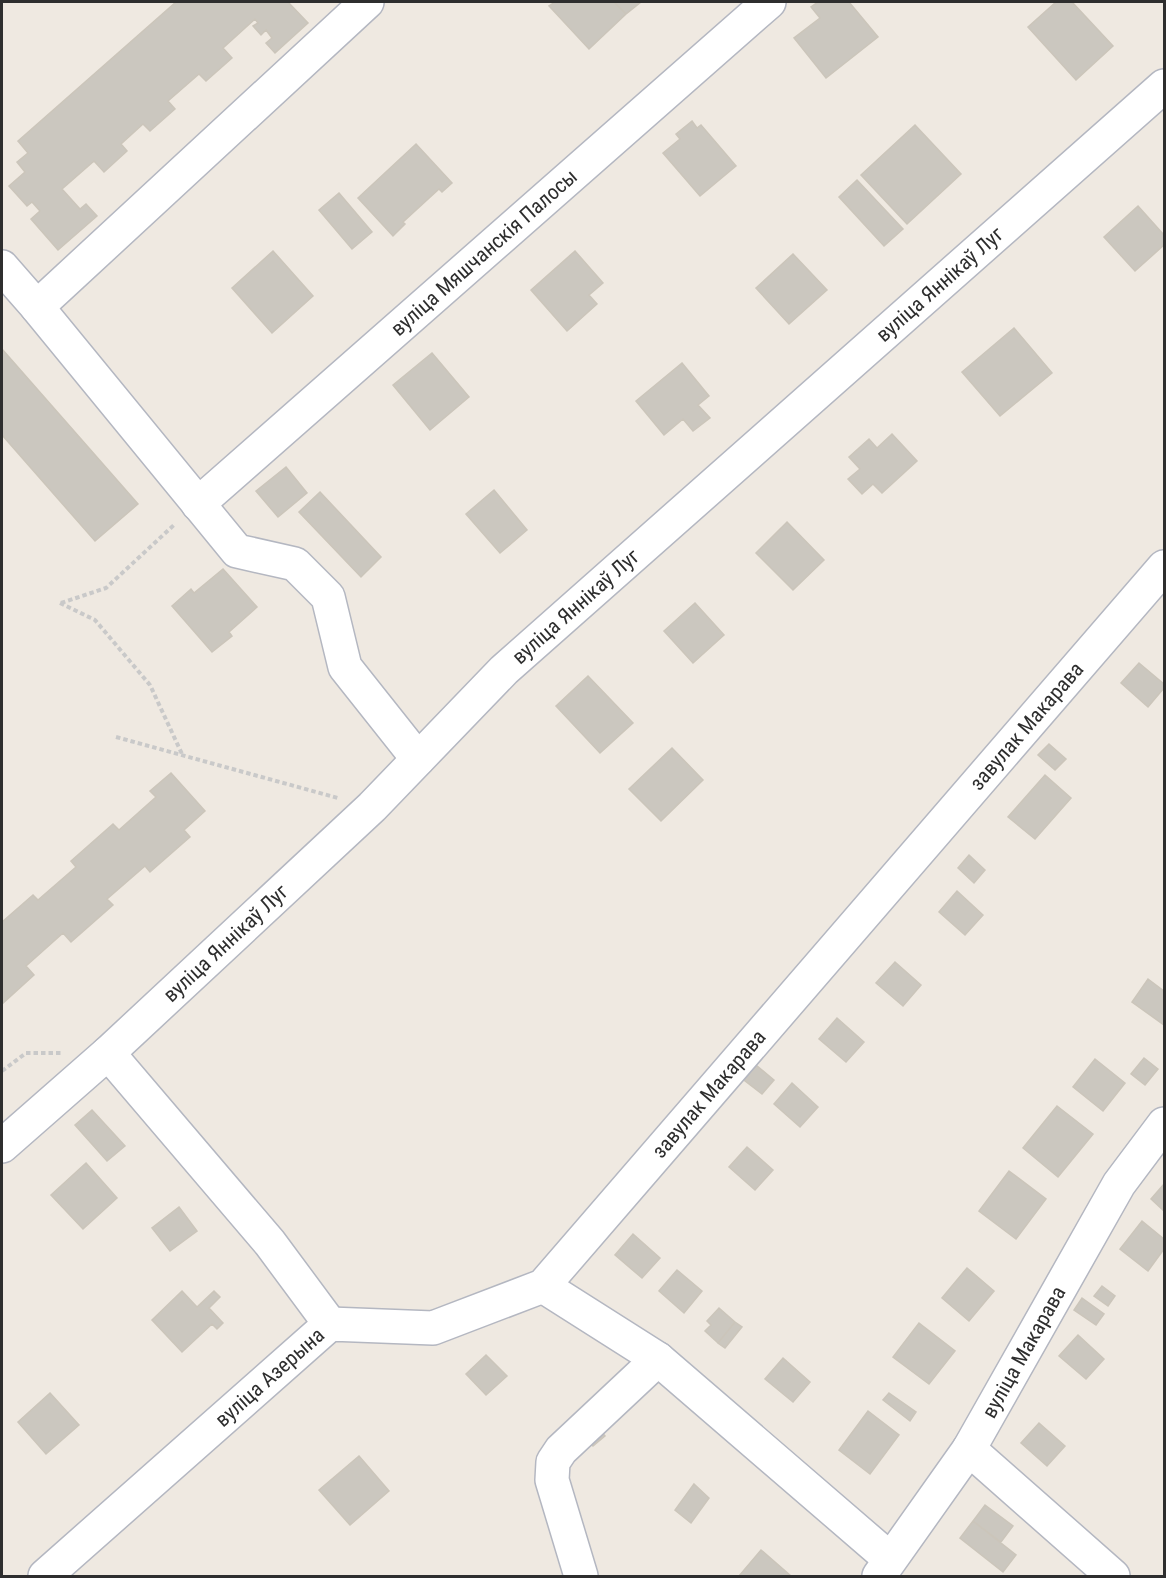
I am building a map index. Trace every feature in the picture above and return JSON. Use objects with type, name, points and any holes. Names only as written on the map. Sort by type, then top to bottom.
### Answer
[{"type":"street","points":[[37,307],[367,2]]},
{"type":"street","name":"вуліца Мяшчанскія Палосы","points":[[198,504],[769,2]]},
{"type":"street","name":"вуліца Яннікаў Луг","points":[[2,1146],[108,1053],[372,807],[504,670],[1164,86]]},
{"type":"street","points":[[2,267],[237,551],[295,564],[328,597],[345,667],[418,759]]},
{"type":"street","name":"завулак Макарава","points":[[543,1286],[1164,567]]},
{"type":"street","points":[[108,1053],[270,1243],[330,1324]]},
{"type":"street","name":"вуліца Макарава","points":[[884,1568],[969,1449],[1119,1184],[1164,1124]]},
{"type":"street","points":[[543,1286],[658,1359],[884,1568]]},
{"type":"street","name":"вуліца Азерына","points":[[45,1576],[330,1324],[433,1328],[543,1286]]},
{"type":"street","points":[[581,1576],[552,1480],[553,1462],[561,1450],[658,1359]]},
{"type":"street","points":[[969,1449],[1113,1576]]},
{"type":"path","points":[[182,755],[150,685],[94,620],[60,603],[106,588],[198,504]]},
{"type":"path","points":[[116,737],[372,807]]},
{"type":"path","points":[[2,1071],[26,1053],[61,1053]]},
{"type":"building","points":[[176,2],[288,2],[308,23],[275,53],[266,43],[272,38],[266,30],[261,35],[253,26],[258,23],[255,19],[223,48],[232,58],[206,81],[199,74],[168,101],[175,109],[150,131],[143,124],[121,144],[127,151],[104,172],[94,161],[62,189],[80,209],[86,204],[97,216],[58,250],[31,219],[40,211],[32,202],[27,206],[9,186],[25,172],[17,162],[28,153],[18,141]]},
{"type":"building","points":[[555,2],[614,2],[626,14],[589,49],[549,6]]},
{"type":"building","points":[[614,2],[641,2],[626,14]]},
{"type":"building","points":[[818,2],[849,2],[878,37],[826,78],[794,38],[820,18],[811,7]]},
{"type":"building","points":[[1056,2],[1072,2],[1113,46],[1076,80],[1028,27]]},
{"type":"building","points":[[692,121],[697,128],[701,125],[736,166],[700,196],[663,153],[680,139],[676,134]]},
{"type":"building","points":[[915,125],[961,174],[907,224],[861,175]]},
{"type":"building","points":[[416,144],[452,183],[442,192],[439,189],[403,222],[405,224],[393,236],[358,198]]},
{"type":"building","points":[[857,180],[903,229],[884,246],[839,197]]},
{"type":"building","points":[[339,193],[372,232],[352,249],[319,210]]},
{"type":"building","points":[[1138,206],[1164,235],[1164,245],[1135,271],[1104,237]]},
{"type":"building","points":[[273,251],[313,296],[272,333],[232,288]]},
{"type":"building","points":[[575,251],[603,283],[589,295],[597,304],[567,331],[531,290]]},
{"type":"building","points":[[793,254],[827,290],[789,324],[756,288]]},
{"type":"building","points":[[1014,328],[1052,373],[1000,416],[962,372]]},
{"type":"building","points":[[2,349],[138,504],[95,541],[2,435]]},
{"type":"building","points":[[432,353],[469,397],[430,430],[393,385]]},
{"type":"building","points":[[682,363],[709,396],[698,405],[710,418],[693,431],[683,419],[664,435],[636,401]]},
{"type":"building","points":[[892,434],[917,461],[882,493],[873,484],[862,494],[848,479],[860,469],[849,457],[869,439],[877,448]]},
{"type":"building","points":[[286,467],[307,493],[278,517],[256,491]]},
{"type":"building","points":[[494,490],[527,530],[500,553],[466,514]]},
{"type":"building","points":[[320,492],[381,557],[361,577],[299,512]]},
{"type":"building","points":[[787,522],[824,560],[793,590],[756,553]]},
{"type":"building","points":[[223,569],[257,607],[229,632],[232,636],[212,652],[172,606],[191,589],[194,593]]},
{"type":"building","points":[[695,603],[724,635],[693,663],[664,631]]},
{"type":"building","points":[[1139,663],[1164,684],[1164,688],[1148,707],[1121,683]]},
{"type":"building","points":[[588,676],[633,723],[600,753],[556,706]]},
{"type":"building","points":[[1049,744],[1066,759],[1055,770],[1038,755]]},
{"type":"building","points":[[672,748],[703,780],[661,821],[629,789]]},
{"type":"building","points":[[171,773],[205,811],[184,830],[190,837],[150,872],[145,866],[107,899],[113,905],[71,942],[63,933],[26,966],[34,975],[2,1004],[2,922],[33,895],[38,900],[76,867],[71,861],[113,824],[119,830],[156,797],[150,791]]},
{"type":"building","points":[[1045,775],[1071,798],[1035,839],[1008,817]]},
{"type":"building","points":[[969,855],[985,870],[974,883],[958,868]]},
{"type":"building","points":[[957,891],[983,915],[965,935],[939,912]]},
{"type":"building","points":[[895,962],[921,985],[903,1006],[876,983]]},
{"type":"building","points":[[1148,979],[1164,991],[1164,1025],[1132,1002]]},
{"type":"building","points":[[837,1018],[864,1042],[846,1062],[819,1039]]},
{"type":"building","points":[[1144,1058],[1158,1069],[1145,1085],[1131,1074]]},
{"type":"building","points":[[1095,1059],[1125,1083],[1103,1111],[1073,1087]]},
{"type":"building","points":[[756,1065],[774,1080],[762,1094],[744,1080]]},
{"type":"building","points":[[792,1083],[818,1107],[800,1127],[774,1104]]},
{"type":"building","points":[[1057,1106],[1093,1134],[1058,1177],[1023,1148]]},
{"type":"building","points":[[92,1110],[125,1146],[107,1161],[75,1125]]},
{"type":"building","points":[[747,1147],[773,1170],[755,1190],[729,1167]]},
{"type":"building","points":[[86,1163],[117,1198],[83,1229],[51,1195]]},
{"type":"building","points":[[1009,1171],[1046,1199],[1016,1239],[979,1211]]},
{"type":"building","points":[[1164,1184],[1164,1211],[1151,1199]]},
{"type":"building","points":[[179,1207],[197,1231],[170,1251],[152,1228]]},
{"type":"building","points":[[1142,1221],[1164,1239],[1164,1249],[1148,1271],[1120,1249]]},
{"type":"building","points":[[633,1234],[660,1258],[642,1278],[615,1255]]},
{"type":"building","points":[[967,1268],[994,1291],[969,1321],[942,1298]]},
{"type":"building","points":[[677,1270],[702,1291],[684,1313],[659,1291]]},
{"type":"building","points":[[1102,1286],[1115,1296],[1108,1306],[1094,1296]]},
{"type":"building","points":[[182,1291],[197,1307],[214,1291],[220,1297],[209,1308],[223,1323],[217,1329],[212,1324],[182,1352],[152,1320]]},
{"type":"building","points":[[1082,1298],[1104,1314],[1096,1325],[1074,1310]]},
{"type":"building","points":[[719,1308],[735,1322],[718,1343],[705,1331],[711,1325],[707,1321]]},
{"type":"building","points":[[735,1322],[742,1327],[725,1348],[718,1343]]},
{"type":"building","points":[[919,1323],[955,1351],[929,1384],[893,1357]]},
{"type":"building","points":[[1078,1335],[1104,1359],[1086,1379],[1059,1356]]},
{"type":"building","points":[[486,1355],[507,1376],[486,1395],[466,1374]]},
{"type":"building","points":[[783,1358],[810,1382],[793,1402],[765,1379]]},
{"type":"building","points":[[50,1393],[79,1425],[46,1454],[18,1422]]},
{"type":"building","points":[[889,1393],[916,1412],[910,1421],[883,1400]]},
{"type":"building","points":[[868,1411],[899,1435],[870,1474],[839,1450]]},
{"type":"building","points":[[1039,1423],[1065,1446],[1047,1466],[1021,1443]]},
{"type":"building","points":[[598,1428],[605,1436],[593,1446],[586,1439]]},
{"type":"building","points":[[359,1456],[389,1491],[350,1525],[319,1490]]},
{"type":"building","points":[[694,1484],[709,1498],[691,1523],[675,1510]]},
{"type":"building","points":[[985,1505],[1013,1526],[1001,1542],[973,1521]]},
{"type":"building","points":[[973,1521],[1016,1555],[1003,1572],[960,1538]]},
{"type":"building","points":[[761,1550],[791,1576],[739,1576]]}]
